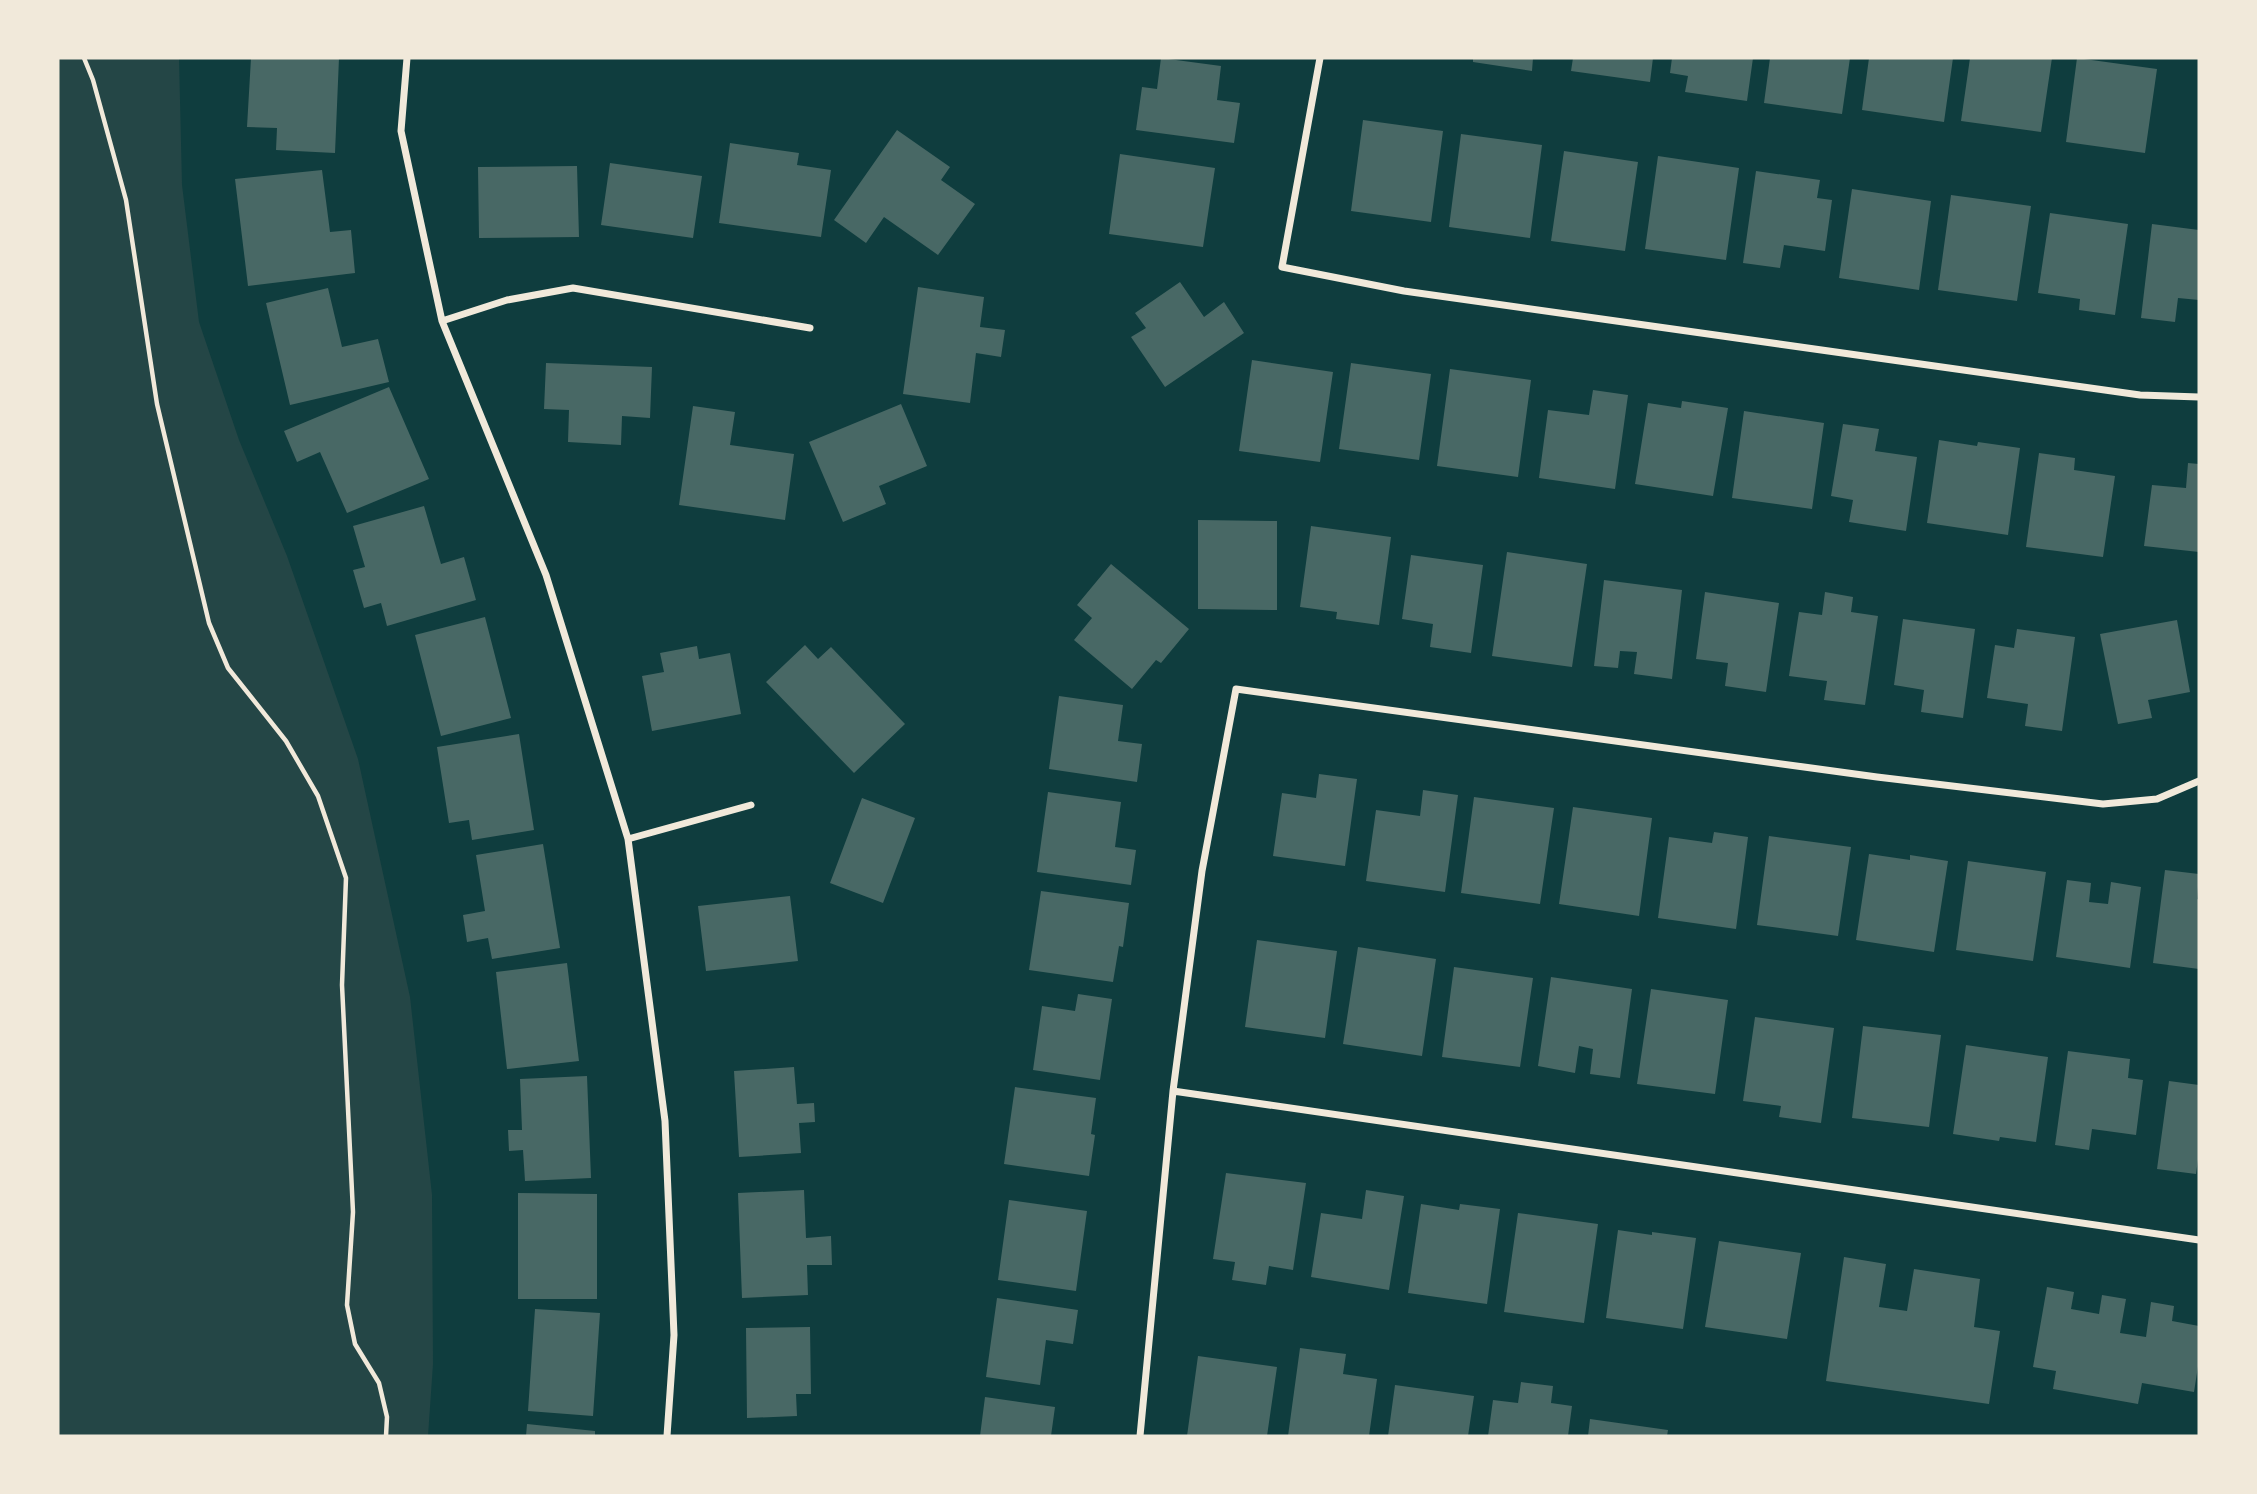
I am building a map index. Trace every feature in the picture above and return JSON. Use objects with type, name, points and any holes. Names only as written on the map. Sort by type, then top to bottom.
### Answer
[{"type":"street","points":[[407,58],[401,131],[442,321],[546,575],[628,839],[665,1121],[674,1335],[667,1436]]},
{"type":"street","points":[[1320,58],[1282,267],[1417,293],[2140,395],[2199,397]]},
{"type":"street","points":[[442,321],[507,300],[573,288],[810,328]]},
{"type":"street","points":[[1140,1436],[1173,1091],[1202,871],[1236,689],[1877,777],[2103,804],[2157,799],[2199,781]]},
{"type":"street","points":[[628,839],[751,804]]},
{"type":"street","points":[[1173,1091],[2199,1240]]},
{"type":"path","points":[[84,58],[93,80],[126,200],[157,404],[209,623],[228,668],[286,741],[318,796],[346,878],[342,985],[353,1212],[347,1305],[355,1344],[379,1384],[387,1417],[386,1436]]},
{"type":"shaded area","points":[[58,58],[179,58],[182,185],[199,322],[239,440],[287,556],[358,759],[410,997],[432,1195],[433,1364],[428,1436],[58,1436]]},
{"type":"building","points":[[251,58],[339,58],[335,153],[276,150],[277,128],[247,127]]},
{"type":"building","points":[[1161,58],[1221,66],[1217,100],[1240,103],[1234,143],[1136,130],[1142,87],[1157,89]]},
{"type":"building","points":[[1473,58],[1533,58],[1532,71],[1473,62]]},
{"type":"building","points":[[1573,58],[1653,58],[1650,82],[1571,71]]},
{"type":"building","points":[[1672,58],[1753,58],[1747,101],[1685,92],[1688,76],[1670,73]]},
{"type":"building","points":[[1770,58],[1850,58],[1842,114],[1764,103]]},
{"type":"building","points":[[1869,58],[1953,58],[1944,122],[1862,110]]},
{"type":"building","points":[[1970,58],[2052,58],[2041,132],[1961,121]]},
{"type":"building","points":[[2077,58],[2157,69],[2145,153],[2066,142]]},
{"type":"building","points":[[1363,120],[1443,131],[1431,222],[1351,211]]},
{"type":"building","points":[[897,130],[950,167],[941,180],[975,204],[938,255],[884,217],[866,243],[834,220]]},
{"type":"building","points":[[1461,134],[1542,145],[1530,238],[1449,227]]},
{"type":"building","points":[[730,143],[799,153],[797,165],[831,170],[821,237],[719,223]]},
{"type":"building","points":[[1564,151],[1638,162],[1625,251],[1551,241]]},
{"type":"building","points":[[1120,154],[1215,168],[1203,247],[1109,234]]},
{"type":"building","points":[[1658,156],[1739,168],[1726,260],[1645,249]]},
{"type":"building","points":[[610,163],[702,176],[693,238],[601,225]]},
{"type":"building","points":[[577,166],[579,237],[479,238],[478,167]]},
{"type":"building","points":[[322,170],[330,232],[351,230],[355,273],[248,286],[235,179]]},
{"type":"building","points":[[1756,171],[1820,180],[1817,198],[1832,200],[1825,251],[1784,245],[1780,268],[1743,263]]},
{"type":"building","points":[[1852,189],[1931,201],[1919,290],[1839,278]]},
{"type":"building","points":[[1951,195],[2031,206],[2017,301],[1938,290]]},
{"type":"building","points":[[2050,213],[2128,224],[2115,315],[2079,310],[2080,299],[2038,293]]},
{"type":"building","points":[[2152,224],[2199,230],[2199,300],[2178,298],[2175,322],[2141,318]]},
{"type":"building","points":[[1180,282],[1204,317],[1224,302],[1244,333],[1165,387],[1131,337],[1146,328],[1135,313]]},
{"type":"building","points":[[918,287],[984,297],[980,327],[1005,330],[1001,357],[976,353],[970,403],[903,394]]},
{"type":"building","points":[[328,288],[342,347],[378,339],[389,382],[290,405],[266,303]]},
{"type":"building","points":[[1252,360],[1333,372],[1320,462],[1239,451]]},
{"type":"building","points":[[546,363],[652,367],[650,418],[622,416],[621,445],[568,442],[569,410],[544,409]]},
{"type":"building","points":[[1351,363],[1431,374],[1419,460],[1339,449]]},
{"type":"building","points":[[1450,369],[1531,380],[1518,477],[1437,466]]},
{"type":"building","points":[[389,387],[429,479],[347,513],[320,452],[297,462],[284,431]]},
{"type":"building","points":[[1593,390],[1628,395],[1615,489],[1539,478],[1548,410],[1589,415]]},
{"type":"building","points":[[1682,401],[1728,408],[1713,496],[1635,484],[1648,403],[1681,408]]},
{"type":"building","points":[[901,404],[927,466],[879,486],[886,504],[843,522],[809,442]]},
{"type":"building","points":[[693,406],[735,412],[730,445],[794,454],[785,520],[679,505]]},
{"type":"building","points":[[1744,411],[1824,423],[1812,509],[1732,498]]},
{"type":"building","points":[[1843,424],[1879,429],[1875,451],[1917,457],[1906,531],[1849,522],[1853,500],[1831,496]]},
{"type":"building","points":[[1939,440],[1977,446],[1978,442],[2020,448],[2008,535],[1927,523]]},
{"type":"building","points":[[2039,453],[2075,458],[2074,470],[2115,476],[2103,557],[2026,547]]},
{"type":"building","points":[[2188,463],[2199,464],[2199,552],[2144,546],[2152,485],[2186,488]]},
{"type":"building","points":[[424,506],[441,564],[464,557],[476,600],[387,626],[381,603],[364,608],[353,570],[365,567],[353,526]]},
{"type":"building","points":[[1198,520],[1277,521],[1277,610],[1198,609]]},
{"type":"building","points":[[1311,526],[1391,537],[1379,625],[1336,619],[1337,612],[1300,607]]},
{"type":"building","points":[[1507,552],[1587,564],[1572,667],[1492,656]]},
{"type":"building","points":[[1411,555],[1483,565],[1471,653],[1430,647],[1433,624],[1402,619]]},
{"type":"building","points":[[1111,564],[1189,629],[1161,663],[1156,660],[1132,689],[1074,640],[1092,618],[1077,605]]},
{"type":"building","points":[[1604,580],[1682,590],[1672,679],[1634,674],[1637,652],[1620,651],[1618,668],[1594,666]]},
{"type":"building","points":[[1705,592],[1779,603],[1766,692],[1725,686],[1728,663],[1696,659]]},
{"type":"building","points":[[1825,592],[1853,597],[1851,612],[1878,616],[1865,705],[1824,700],[1827,681],[1789,676],[1799,612],[1822,615]]},
{"type":"building","points":[[485,617],[511,718],[441,736],[415,635]]},
{"type":"building","points":[[1903,619],[1975,629],[1963,718],[1921,712],[1924,690],[1894,685]]},
{"type":"building","points":[[2177,620],[2190,692],[2148,700],[2152,718],[2118,724],[2100,634]]},
{"type":"building","points":[[2017,629],[2075,637],[2062,731],[2025,726],[2028,704],[1987,698],[1995,645],[2014,648]]},
{"type":"building","points":[[805,645],[818,659],[831,647],[905,724],[854,773],[766,682]]},
{"type":"building","points":[[697,646],[699,659],[730,653],[741,714],[652,731],[642,676],[664,672],[660,653]]},
{"type":"building","points":[[1059,696],[1123,705],[1118,741],[1142,744],[1137,782],[1049,769]]},
{"type":"building","points":[[519,734],[534,830],[472,840],[469,820],[449,823],[437,747]]},
{"type":"building","points":[[1319,774],[1357,779],[1345,866],[1273,856],[1282,793],[1316,798]]},
{"type":"building","points":[[1423,790],[1458,795],[1445,892],[1366,881],[1376,810],[1420,816]]},
{"type":"building","points":[[1048,792],[1121,802],[1115,847],[1136,850],[1131,885],[1037,872]]},
{"type":"building","points":[[1474,797],[1554,808],[1540,904],[1461,893]]},
{"type":"building","points":[[862,798],[915,818],[883,903],[830,883]]},
{"type":"building","points":[[1573,807],[1652,818],[1639,916],[1559,904]]},
{"type":"building","points":[[1714,832],[1748,837],[1736,929],[1658,918],[1669,837],[1712,843]]},
{"type":"building","points":[[1769,836],[1851,847],[1838,936],[1757,925]]},
{"type":"building","points":[[543,844],[560,948],[492,959],[488,938],[467,942],[463,915],[485,911],[476,855]]},
{"type":"building","points":[[1869,854],[1910,860],[1910,855],[1948,861],[1934,952],[1856,940]]},
{"type":"building","points":[[1968,861],[2046,872],[2033,961],[1956,950]]},
{"type":"building","points":[[2165,870],[2199,874],[2199,969],[2153,963]]},
{"type":"building","points":[[2067,880],[2091,883],[2089,902],[2108,904],[2111,882],[2141,887],[2130,968],[2056,957]]},
{"type":"building","points":[[1041,891],[1129,903],[1123,947],[1119,946],[1113,982],[1029,970]]},
{"type":"building","points":[[790,896],[798,961],[706,971],[698,906]]},
{"type":"building","points":[[1257,940],[1337,951],[1325,1038],[1245,1027]]},
{"type":"building","points":[[1358,947],[1436,959],[1422,1056],[1343,1044]]},
{"type":"building","points":[[567,963],[579,1061],[507,1069],[496,972]]},
{"type":"building","points":[[1454,967],[1533,978],[1520,1067],[1442,1057]]},
{"type":"building","points":[[1551,977],[1632,989],[1620,1078],[1590,1074],[1593,1049],[1579,1046],[1575,1073],[1538,1066]]},
{"type":"building","points":[[1651,989],[1728,1000],[1715,1094],[1637,1084]]},
{"type":"building","points":[[1078,994],[1112,999],[1100,1080],[1033,1070],[1042,1006],[1075,1011]]},
{"type":"building","points":[[1755,1017],[1834,1028],[1821,1123],[1779,1117],[1781,1106],[1743,1101]]},
{"type":"building","points":[[1863,1026],[1941,1035],[1929,1127],[1852,1118]]},
{"type":"building","points":[[1966,1045],[2048,1057],[2036,1142],[2000,1137],[1999,1141],[1953,1134]]},
{"type":"building","points":[[2068,1051],[2130,1059],[2128,1078],[2143,1080],[2136,1135],[2092,1129],[2089,1150],[2055,1145]]},
{"type":"building","points":[[794,1067],[797,1104],[814,1103],[815,1122],[799,1123],[801,1153],[739,1157],[734,1071]]},
{"type":"building","points":[[587,1076],[591,1178],[525,1181],[523,1150],[509,1151],[508,1130],[522,1130],[520,1079]]},
{"type":"building","points":[[2169,1081],[2199,1085],[2199,1152],[2196,1174],[2157,1169]]},
{"type":"building","points":[[1015,1087],[1096,1098],[1091,1134],[1095,1135],[1089,1176],[1004,1164]]},
{"type":"building","points":[[1226,1173],[1306,1183],[1293,1270],[1269,1266],[1266,1285],[1232,1280],[1235,1262],[1213,1259]]},
{"type":"building","points":[[804,1190],[806,1238],[831,1236],[832,1265],[807,1265],[808,1295],[742,1298],[738,1193]]},
{"type":"building","points":[[1366,1190],[1404,1196],[1389,1290],[1311,1277],[1321,1213],[1362,1219]]},
{"type":"building","points":[[518,1193],[597,1194],[597,1299],[518,1299]]},
{"type":"building","points":[[1009,1200],[1087,1211],[1076,1291],[998,1280]]},
{"type":"building","points":[[1421,1204],[1459,1210],[1460,1204],[1500,1209],[1487,1304],[1408,1293]]},
{"type":"building","points":[[1518,1213],[1598,1224],[1584,1323],[1504,1312]]},
{"type":"building","points":[[1618,1230],[1696,1238],[1683,1329],[1606,1318]]},
{"type":"building","points":[[1719,1241],[1801,1253],[1787,1339],[1705,1327]]},
{"type":"building","points":[[1844,1257],[1886,1264],[1879,1307],[1907,1311],[1914,1269],[1980,1279],[1974,1327],[2000,1331],[1989,1404],[1826,1381]]},
{"type":"building","points":[[2047,1287],[2074,1292],[2071,1309],[2099,1314],[2102,1295],[2126,1299],[2120,1333],[2146,1337],[2151,1302],[2174,1306],[2172,1321],[2199,1326],[2199,1360],[2194,1392],[2142,1383],[2138,1404],[2053,1389],[2056,1371],[2033,1367]]},
{"type":"building","points":[[997,1298],[1078,1310],[1073,1344],[1046,1340],[1040,1385],[986,1377]]},
{"type":"building","points":[[535,1309],[600,1313],[593,1416],[528,1411]]},
{"type":"building","points":[[810,1327],[811,1394],[796,1394],[797,1416],[747,1418],[746,1328]]},
{"type":"building","points":[[1300,1348],[1346,1354],[1343,1374],[1377,1379],[1369,1436],[1288,1436]]},
{"type":"building","points":[[1198,1356],[1277,1367],[1267,1436],[1187,1436]]},
{"type":"building","points":[[1521,1382],[1553,1386],[1551,1403],[1572,1406],[1568,1436],[1488,1436],[1493,1400],[1518,1403]]},
{"type":"building","points":[[1395,1385],[1474,1396],[1468,1436],[1388,1436]]},
{"type":"building","points":[[985,1397],[1055,1407],[1051,1436],[980,1436]]},
{"type":"building","points":[[1590,1419],[1668,1430],[1667,1436],[1588,1436]]},
{"type":"building","points":[[527,1424],[595,1431],[595,1436],[526,1436]]}]
